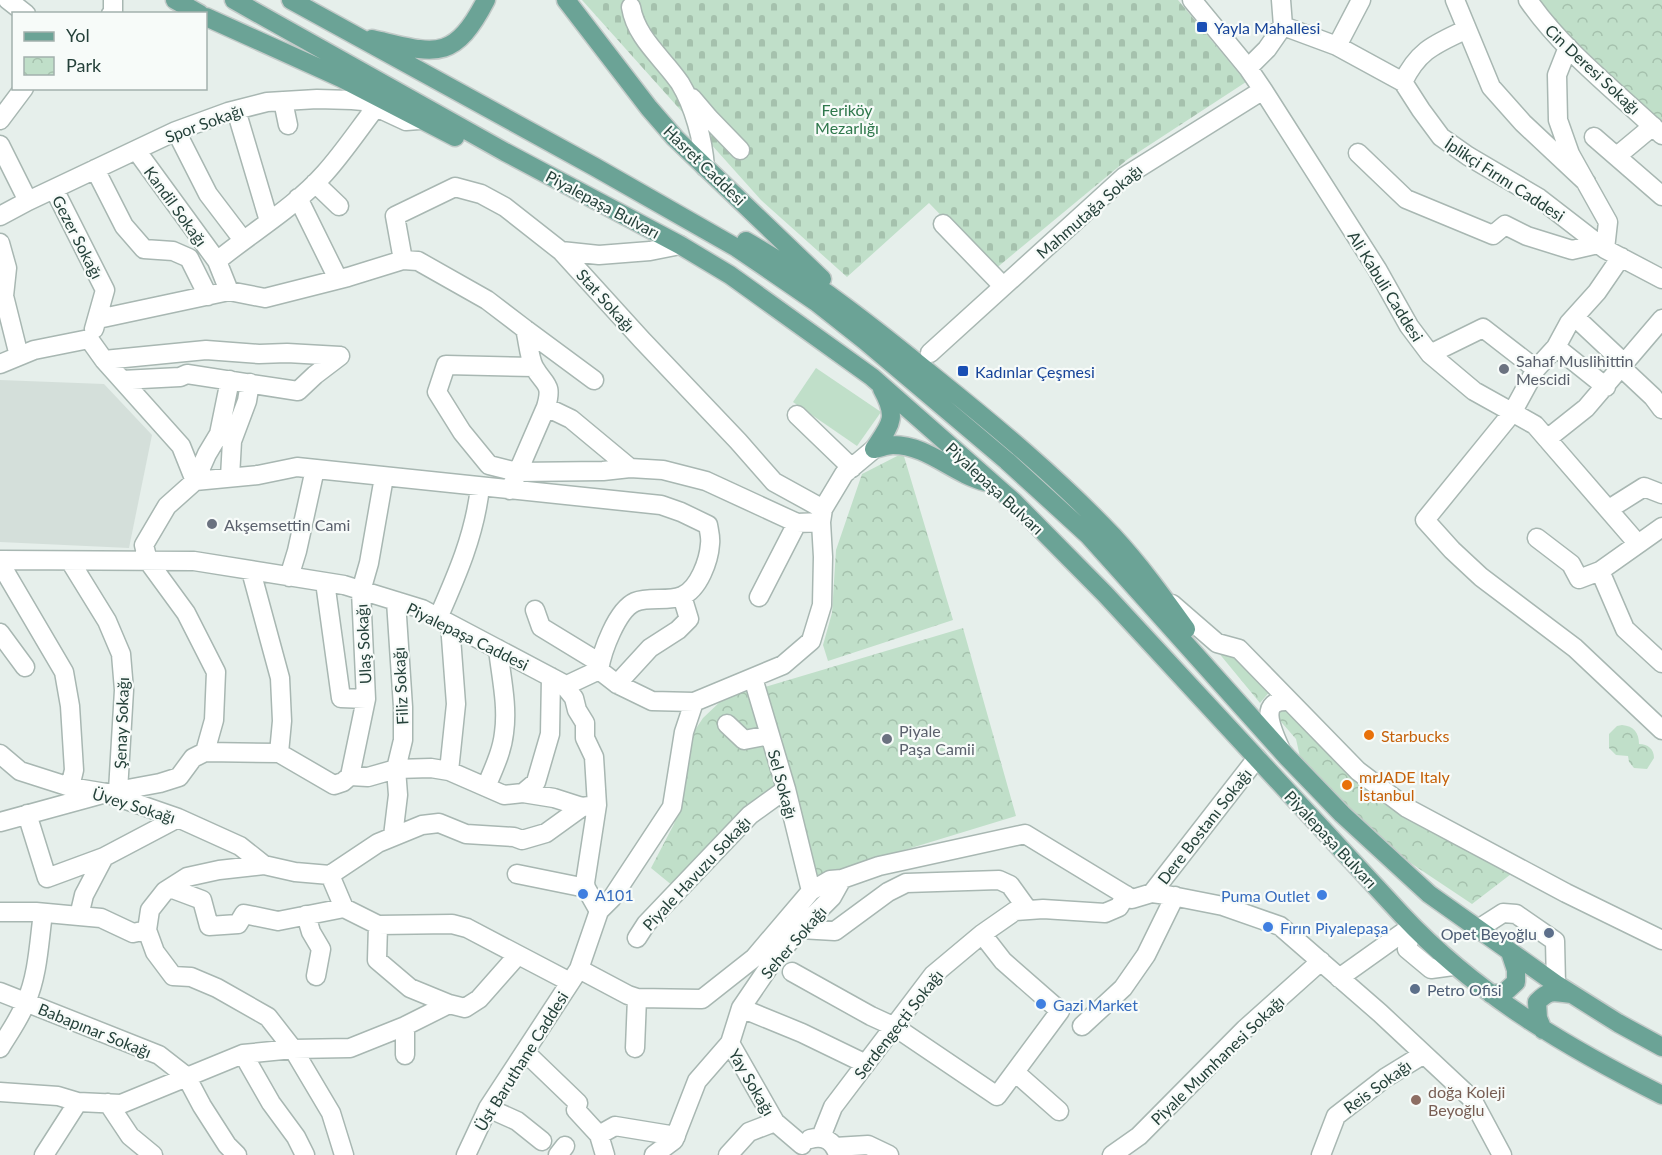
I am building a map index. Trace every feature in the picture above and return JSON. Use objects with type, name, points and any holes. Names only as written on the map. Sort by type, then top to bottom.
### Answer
[{"type":"main road","name":"Piyalepaşa Bulvarı","points":[[234,0],[505,152],[680,245],[739,282],[827,343],[879,383],[1014,501],[1105,594],[1412,926],[1453,966],[1543,1030],[1594,1061],[1662,1095]]},
{"type":"main road","name":"Piyalepaşa Bulvarı","points":[[291,0],[737,248],[816,302],[911,377],[1088,535],[1280,750],[1342,814],[1429,894],[1564,989],[1662,1047]]},
{"type":"main road","points":[[350,33],[419,50],[444,48],[451,46],[468,30],[486,0]]},
{"type":"main road","name":"Hasret Caddesi","points":[[566,0],[649,108],[675,138],[860,316]]},
{"type":"main road","points":[[207,16],[341,78],[464,142],[505,152]]},
{"type":"main road","points":[[617,180],[677,206],[777,259],[860,316],[980,414],[1069,493],[1113,537],[1161,594],[1203,654],[1216,679]]},
{"type":"main road","points":[[874,449],[892,421],[892,408],[879,383]]},
{"type":"main road","points":[[874,449],[892,445],[922,450],[969,478],[993,484]]},
{"type":"main road","points":[[1491,994],[1504,993],[1516,982],[1516,970],[1510,952]]},
{"type":"main road","points":[[1543,1030],[1538,1018],[1537,1002],[1545,993],[1564,989]]},
{"type":"street","points":[[8,0],[23,12]]},
{"type":"street","name":"Ali Kabuli Caddesi","points":[[1192,0],[1248,68],[1263,90],[1377,269],[1409,326],[1430,354],[1474,391],[1535,425],[1638,543]]},
{"type":"street","points":[[1248,68],[1263,47],[1283,26],[1281,0]]},
{"type":"street","points":[[1337,46],[1361,0]]},
{"type":"street","points":[[1455,0],[1491,87],[1522,123],[1586,182]]},
{"type":"street","name":"Cin Deresi Sokağı","points":[[1528,0],[1542,21],[1658,131]]},
{"type":"street","points":[[631,7],[633,19],[642,35],[709,118],[740,150]]},
{"type":"street","name":"İplikçi Fırını Caddesi","points":[[1283,26],[1337,46],[1403,82],[1441,137],[1468,156],[1539,198],[1608,250],[1662,279]]},
{"type":"street","points":[[1403,82],[1412,64],[1433,45],[1467,29]]},
{"type":"street","points":[[1568,47],[1557,75],[1558,120],[1570,154],[1608,222],[1608,250],[1597,292],[1569,323],[1556,347],[1536,369],[1512,412],[1425,520],[1481,577],[1575,648],[1662,730]]},
{"type":"street","points":[[681,85],[704,144],[705,166]]},
{"type":"street","points":[[3,110],[22,90]]},
{"type":"street","name":"Mahmutağa Sokağı","points":[[930,353],[1124,177],[1263,90]]},
{"type":"street","name":"Spor Sokağı","points":[[0,216],[176,131],[267,102],[317,99],[363,101],[406,121],[421,120]]},
{"type":"street","points":[[283,101],[288,125]]},
{"type":"street","points":[[217,261],[315,183],[376,107]]},
{"type":"street","points":[[236,110],[269,221]]},
{"type":"street","points":[[176,131],[208,194],[243,240]]},
{"type":"street","points":[[1617,156],[1658,131]]},
{"type":"street","points":[[1594,137],[1662,196]]},
{"type":"street","points":[[0,145],[28,201]]},
{"type":"street","name":"Kandil Sokağı","points":[[136,150],[217,261],[230,291]]},
{"type":"street","points":[[1358,153],[1406,199],[1493,235],[1505,225],[1527,236],[1572,250],[1608,250]]},
{"type":"street","points":[[95,169],[124,226],[144,249],[173,251],[189,258],[208,296]]},
{"type":"street","points":[[315,183],[339,206]]},
{"type":"street","name":"Stat Sokağı","points":[[403,260],[395,216],[455,187],[481,194],[505,207],[561,251],[774,482],[822,516]]},
{"type":"street","name":"Gezer Sokağı","points":[[54,189],[105,290],[98,319],[89,339]]},
{"type":"street","points":[[298,198],[338,279]]},
{"type":"street","points":[[943,224],[1002,286]]},
{"type":"street","points":[[0,243],[8,268],[4,296],[19,356]]},
{"type":"street","points":[[561,251],[599,255],[650,251],[680,245]]},
{"type":"street","points":[[98,319],[230,291],[265,298],[403,260],[418,261],[488,300],[594,380]]},
{"type":"street","points":[[1575,316],[1660,402]]},
{"type":"street","points":[[1547,439],[1586,408],[1606,387],[1662,318]]},
{"type":"street","points":[[1430,354],[1483,328],[1536,369]]},
{"type":"street","points":[[510,490],[550,395],[546,382],[534,367],[525,329]]},
{"type":"street","points":[[0,364],[34,350],[89,339],[104,360],[181,446],[195,481]]},
{"type":"street","points":[[1556,347],[1606,387]]},
{"type":"street","points":[[104,360],[206,350],[340,356],[298,391],[187,374],[180,377],[122,380]]},
{"type":"street","points":[[534,367],[446,365],[437,392],[462,432],[489,465],[516,472],[603,471],[630,468],[663,470],[706,481],[797,523],[822,516]]},
{"type":"street","points":[[205,752],[214,720],[216,672],[186,613],[148,561],[144,544],[167,506],[195,481],[219,434],[230,380]]},
{"type":"street","points":[[230,477],[232,441],[247,401],[250,383]]},
{"type":"street","points":[[546,407],[571,419],[630,468]]},
{"type":"street","points":[[797,415],[852,468]]},
{"type":"street","points":[[535,610],[541,627],[599,666],[617,684],[652,701],[694,702],[783,665],[811,641],[822,605],[822,516],[844,474],[874,449]]},
{"type":"street","points":[[195,481],[258,475],[297,467],[661,505],[708,525],[710,543],[705,566],[692,587],[682,596],[636,601],[626,608],[603,649],[599,666]]},
{"type":"street","points":[[289,577],[315,469]]},
{"type":"street","name":"Ulaş Sokağı","points":[[350,776],[366,699],[361,591],[369,563],[384,477]]},
{"type":"street","points":[[449,771],[456,704],[444,621],[471,535],[480,487]]},
{"type":"street","points":[[1609,509],[1644,487],[1662,494]]},
{"type":"street","points":[[759,597],[797,523]]},
{"type":"street","points":[[1537,538],[1571,564],[1579,579],[1600,570],[1662,527]]},
{"type":"street","name":"Şenay Sokağı","points":[[70,561],[107,621],[121,654],[124,690],[112,792]]},
{"type":"street","name":"Piyalepaşa Caddesi","points":[[0,562],[194,561],[325,582],[422,609],[558,682]]},
{"type":"street","points":[[0,562],[64,672],[70,706],[74,770],[70,787]]},
{"type":"street","points":[[1600,570],[1625,629],[1662,663]]},
{"type":"street","points":[[251,571],[280,678],[282,721],[279,753]]},
{"type":"street","points":[[325,582],[341,698],[366,699]]},
{"type":"street","points":[[1161,594],[1216,643],[1239,649],[1358,771],[1407,808],[1566,893],[1662,940]]},
{"type":"street","points":[[617,684],[650,648],[678,630],[689,619],[682,596]]},
{"type":"street","name":"Filiz Sokağı","points":[[393,836],[398,795],[396,769],[403,740],[396,601]]},
{"type":"street","points":[[0,633],[25,667]]},
{"type":"street","points":[[486,787],[499,755],[504,734],[505,710],[498,649]]},
{"type":"street","points":[[558,682],[599,666]]},
{"type":"street","name":"Sel Sokağı","points":[[753,678],[786,789],[811,891]]},
{"type":"street","points":[[523,793],[536,782],[550,734],[558,682]]},
{"type":"street","points":[[558,682],[574,698],[577,710],[585,723],[585,738],[594,757],[589,806],[586,888],[599,912]]},
{"type":"street","points":[[1280,750],[1272,729],[1269,710],[1273,704],[1289,701]]},
{"type":"street","points":[[574,976],[599,912],[612,898],[672,807],[684,732],[694,702]]},
{"type":"street","points":[[727,723],[744,740],[770,735]]},
{"type":"street","points":[[0,822],[27,813],[178,777],[193,758],[205,752],[279,753],[334,785],[350,776],[368,777],[396,769],[431,768],[449,771],[504,795],[523,793],[589,806]]},
{"type":"street","name":"Üvey Sokağı","points":[[0,754],[20,771],[70,787],[112,792],[178,818],[240,846],[264,865]]},
{"type":"street","name":"Dere Bostanı Sokağı","points":[[1152,893],[1257,758]]},
{"type":"street","name":"Piyale Havuzu Sokağı","points":[[638,938],[646,924],[750,815],[786,789]]},
{"type":"street","points":[[344,1155],[331,1113],[293,1049],[268,1017],[217,988],[190,976],[173,976],[155,952],[147,930],[150,910],[165,891],[187,877],[219,870],[264,865],[295,872],[330,874],[378,843],[422,825],[439,823],[466,834],[514,837],[522,840],[546,833],[589,806]]},
{"type":"street","points":[[27,813],[47,878],[104,857],[178,818]]},
{"type":"street","points":[[170,888],[202,900],[209,926],[238,924],[244,914],[278,921],[344,908],[378,925],[452,924],[467,928],[517,956],[638,998],[702,999],[754,958],[811,891],[830,880],[842,879],[879,866],[1025,834],[1132,899],[1152,893],[1175,896],[1223,906],[1280,926],[1472,1099],[1502,1155]]},
{"type":"street","points":[[79,916],[84,895],[104,857]]},
{"type":"street","points":[[517,873],[586,888]]},
{"type":"street","points":[[330,874],[344,908]]},
{"type":"street","name":"Seher Sokağı","points":[[654,1155],[674,1140],[697,1081],[730,1043],[741,1008],[773,961],[800,929],[832,897],[842,879]]},
{"type":"street","points":[[800,929],[835,931],[888,892],[906,883],[915,882],[999,880],[1010,885],[1028,910]]},
{"type":"street","name":"Serdengeçti Sokağı","points":[[831,1146],[833,1107],[896,1027],[933,975],[982,934],[1015,911],[1043,909],[1105,913],[1119,907],[1126,895]]},
{"type":"street","points":[[1082,1026],[1123,988],[1146,955],[1175,896]]},
{"type":"street","points":[[0,912],[101,918],[133,933],[147,930]]},
{"type":"street","points":[[0,1048],[26,1003],[37,960],[43,913]]},
{"type":"street","points":[[1478,929],[1503,913],[1516,914],[1545,934],[1555,941],[1564,989]]},
{"type":"street","points":[[306,915],[310,932],[321,949],[316,976]]},
{"type":"street","points":[[378,925],[377,960],[410,988],[465,1008],[479,999],[517,956]]},
{"type":"street","points":[[1339,978],[1412,926]]},
{"type":"street","points":[[792,972],[871,1016],[896,1027],[997,1096],[1060,1011],[1003,961],[982,934]]},
{"type":"street","name":"Piyale Mumhanesi Sokağı","points":[[1112,1155],[1139,1136],[1245,1029],[1321,962]]},
{"type":"street","name":"Üst Baruthane Caddesi","points":[[470,1153],[488,1108],[574,976]]},
{"type":"street","name":"Babapınar Sokağı","points":[[0,992],[159,1055],[186,1076]]},
{"type":"street","points":[[635,1048],[638,998]]},
{"type":"street","points":[[0,1092],[58,1096],[78,1102],[121,1104],[243,1054],[293,1049],[350,1048],[405,1026],[449,1004]]},
{"type":"street","points":[[741,1008],[802,1033],[866,1064]]},
{"type":"street","points":[[405,1026],[405,1055]]},
{"type":"street","name":"Yay Sokağı","points":[[730,1043],[775,1122],[800,1150]]},
{"type":"street","points":[[525,1052],[578,1103],[576,1110],[598,1135],[605,1155]]},
{"type":"street","points":[[243,1054],[305,1155]]},
{"type":"street","name":"Reis Sokağı","points":[[1321,1155],[1336,1116],[1385,1078],[1424,1054]]},
{"type":"street","points":[[1016,1073],[1059,1111]]},
{"type":"street","points":[[186,1076],[227,1145],[237,1155]]},
{"type":"street","points":[[49,1153],[78,1102]]},
{"type":"street","points":[[108,1103],[130,1136],[153,1155]]},
{"type":"street","points":[[488,1108],[517,1121],[542,1141]]},
{"type":"street","points":[[728,1155],[749,1132],[775,1122]]},
{"type":"street","points":[[598,1135],[615,1126],[676,1136]]},
{"type":"street","points":[[800,1150],[808,1140],[831,1146],[868,1145],[889,1155]]},
{"type":"shaded area","points":[[0,380],[104,384],[152,435],[129,548],[0,542]]},
{"type":"green space","name":"Feriköy Mezarlığı","points":[[582,0],[1178,0],[1246,82],[1128,159],[994,270],[929,203],[847,277],[761,200]]},
{"type":"green space","points":[[1537,0],[1662,0],[1662,124],[1543,10]]},
{"type":"green space","points":[[816,368],[881,412],[857,446],[793,402]]},
{"type":"green space","points":[[903,453],[953,620],[828,661],[823,645],[832,613],[836,550],[862,474]]},
{"type":"green space","points":[[963,628],[1016,816],[816,877],[765,687]]},
{"type":"green space","points":[[1213,646],[1231,652],[1271,690],[1260,703]]},
{"type":"green space","points":[[749,689],[778,786],[745,806],[673,886],[651,868],[674,824],[686,780],[693,733],[703,718],[723,699]]},
{"type":"green space","points":[[1282,707],[1312,732],[1515,871],[1472,904],[1406,860],[1334,793],[1300,757],[1296,739],[1276,716]]},
{"type":"green space","points":[[1622,725],[1633,729],[1637,733],[1639,744],[1648,746],[1652,750],[1654,758],[1647,769],[1634,768],[1628,756],[1616,755],[1609,748],[1609,734],[1617,726]]},
{"type":"place","name":"Yayla Mahallesi","points":[[1202,27]]},
{"type":"place","name":"Sahaf Muslihittin Mescidi","points":[[1504,369]]},
{"type":"place","name":"Kadınlar Çeşmesi","points":[[963,371]]},
{"type":"place","name":"Akşemsettin Cami","points":[[212,524]]},
{"type":"place","name":"Starbucks","points":[[1369,735]]},
{"type":"place","name":"Piyale Paşa Camii","points":[[887,739]]},
{"type":"place","name":"mrJADE Italy İstanbul","points":[[1347,785]]},
{"type":"place","name":"A101","points":[[583,894]]},
{"type":"place","name":"Puma Outlet","points":[[1322,895]]},
{"type":"place","name":"Fırın Piyalepaşa","points":[[1268,927]]},
{"type":"place","name":"Opet Beyoğlu","points":[[1549,933]]},
{"type":"place","name":"Petro Ofisi","points":[[1415,989]]},
{"type":"place","name":"Gazi Market","points":[[1041,1004]]},
{"type":"place","name":"doğa Koleji Beyoğlu","points":[[1416,1100]]}]
